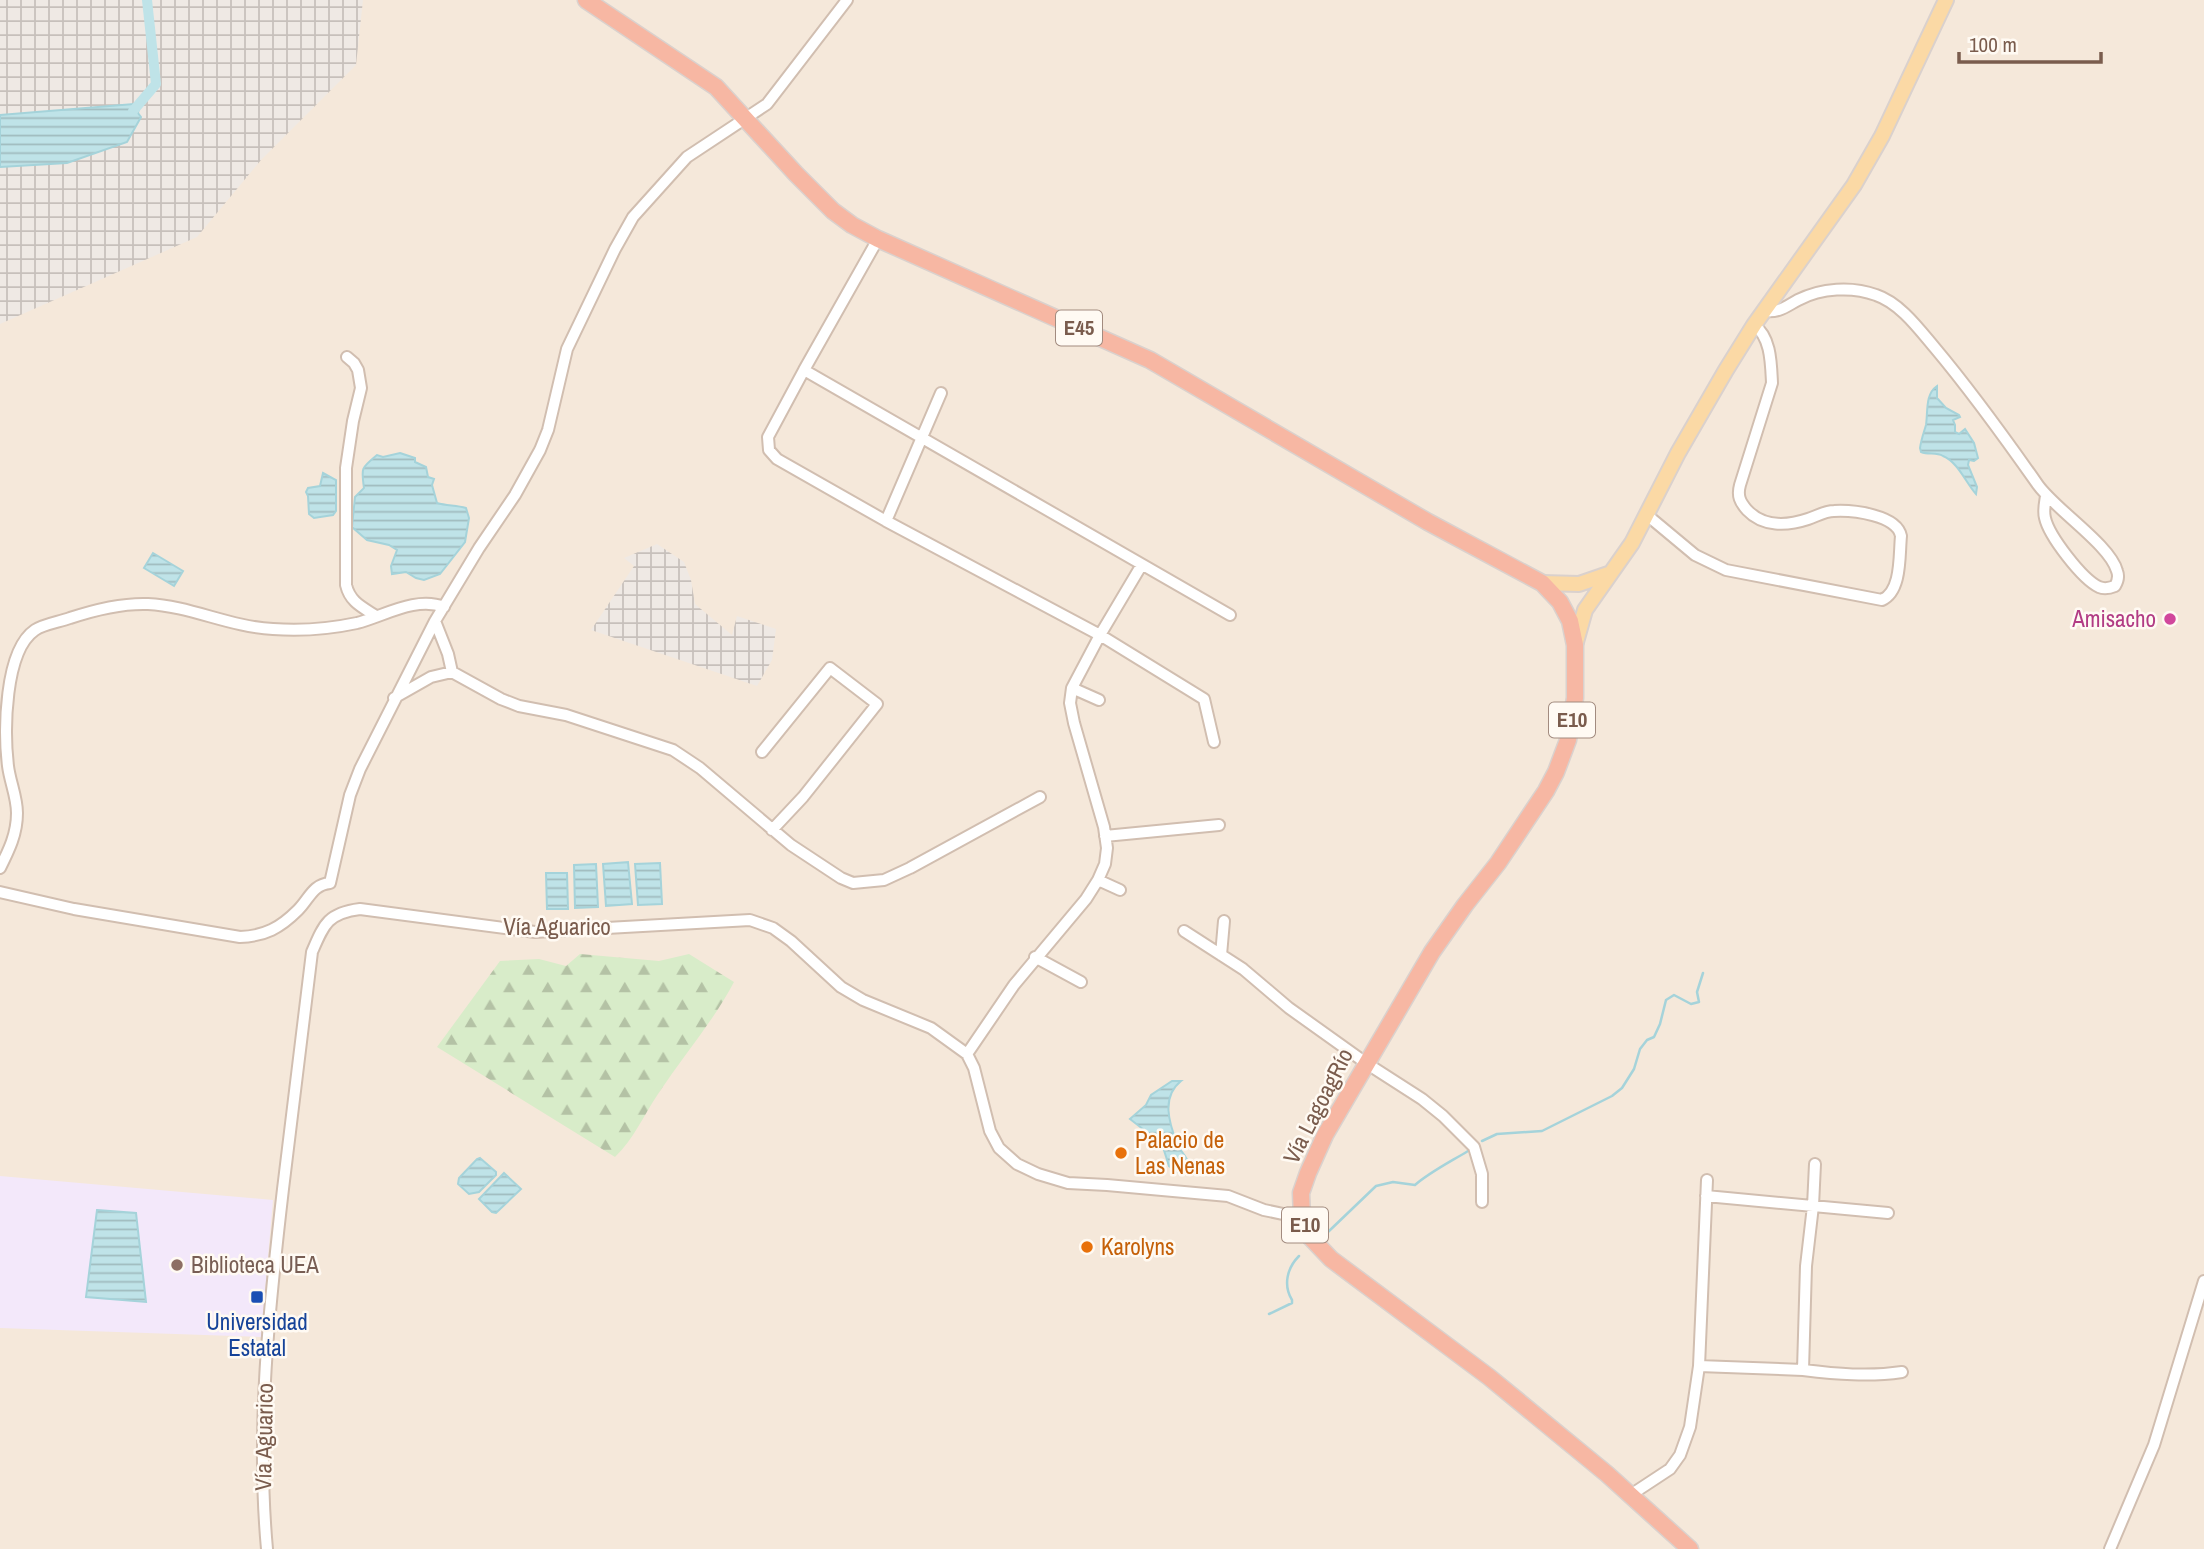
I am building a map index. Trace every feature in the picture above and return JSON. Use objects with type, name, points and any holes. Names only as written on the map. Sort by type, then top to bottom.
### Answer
[{"type":"highway","name":"E45","points":[[586,0],[716,87],[796,174],[852,225],[1150,360],[1428,522],[1542,583],[1565,610],[1575,645]]},
{"type":"highway","name":"Vía LagoagRío","points":[[1302,1218],[1301,1193],[1308,1173],[1325,1135],[1366,1063],[1432,952],[1498,863],[1556,772],[1572,723],[1575,645]]},
{"type":"highway","name":"E10","points":[[1302,1218],[1311,1238],[1331,1259],[1489,1377],[1607,1474],[1690,1549]]},
{"type":"main road","points":[[1575,645],[1585,610],[1632,543],[1693,426],[1754,325],[1854,185],[1882,136],[1946,0]]},
{"type":"main road","points":[[1542,583],[1580,584],[1609,573]]},
{"type":"street","points":[[0,892],[74,909],[240,937],[258,936],[278,926],[299,909],[316,886],[330,883],[350,795],[394,699],[435,621],[515,495],[540,450],[548,430],[567,349],[632,217],[687,157],[767,104],[847,0]]},
{"type":"street","points":[[878,239],[768,437],[769,450],[777,459],[886,521],[1100,635],[1204,699],[1214,742]]},
{"type":"street","points":[[1764,311],[1782,311],[1799,300],[1842,289],[1879,295],[1896,307],[1918,328],[1974,394],[2046,496],[2082,528],[2117,568],[2118,580],[2115,586],[2099,587],[2061,548],[2043,514],[2046,496]]},
{"type":"street","points":[[1647,516],[1695,555],[1726,570],[1882,600],[1887,598],[1895,586],[1901,536],[1894,523],[1884,518],[1833,510],[1794,523],[1766,523],[1755,518],[1740,501],[1740,485],[1772,383],[1765,338],[1754,325]]},
{"type":"street","points":[[347,357],[358,370],[361,388],[346,468],[346,585],[351,598],[359,606],[376,615]]},
{"type":"street","points":[[804,370],[1230,615]]},
{"type":"street","points":[[886,521],[941,393]]},
{"type":"street","points":[[1142,566],[1072,688],[1070,703],[1105,836],[1105,864],[1086,900],[1035,957],[967,1054],[974,1068],[990,1131],[999,1148],[1017,1164],[1068,1183],[1228,1196],[1264,1210],[1302,1218]]},
{"type":"street","points":[[0,868],[13,839],[17,812],[8,765],[9,684],[20,649],[27,637],[37,629],[122,605],[148,604],[270,629],[321,629],[359,622],[426,603],[444,607]]},
{"type":"street","points":[[435,621],[449,654],[452,672]]},
{"type":"street","points":[[762,752],[830,668],[877,704],[803,797],[772,830]]},
{"type":"street","points":[[394,699],[431,677],[452,672],[520,706],[566,715],[673,750],[700,768],[813,862],[853,883],[884,880],[1040,797]]},
{"type":"street","points":[[1072,688],[1099,700]]},
{"type":"street","points":[[1105,836],[1219,825]]},
{"type":"street","points":[[1098,880],[1120,890]]},
{"type":"street","name":"Vía Aguarico","points":[[267,1549],[263,1503],[263,1448],[270,1296],[312,952],[330,919],[341,911],[360,909],[534,932],[750,920],[773,928],[791,941],[841,987],[863,1000],[931,1028],[967,1054]]},
{"type":"street","points":[[1221,955],[1224,921]]},
{"type":"street","points":[[1184,931],[1243,969],[1289,1008],[1422,1099],[1474,1147],[1482,1174],[1482,1202]]},
{"type":"street","points":[[1035,957],[1081,982]]},
{"type":"street","points":[[1803,1370],[1806,1266],[1814,1206],[1815,1164]]},
{"type":"street","points":[[1629,1496],[1670,1469],[1680,1455],[1690,1427],[1699,1366],[1707,1180]]},
{"type":"street","points":[[1706,1196],[1888,1213]]},
{"type":"street","points":[[2110,1549],[2154,1445],[2204,1280]]},
{"type":"street","points":[[1699,1366],[1803,1370],[1834,1374],[1881,1375],[1902,1372]]},
{"type":"shaded area","points":[[0,0],[2204,0],[2204,1549],[0,1549]]},
{"type":"shaded area","points":[[0,0],[363,0],[356,65],[261,160],[197,237],[0,324]]},
{"type":"shaded area","points":[[657,544],[684,562],[691,580],[695,604],[732,635],[737,616],[776,629],[772,660],[757,686],[591,630],[634,566],[624,558]]},
{"type":"shaded area","points":[[0,1176],[273,1200],[261,1337],[0,1328]]},
{"type":"green space","points":[[580,954],[659,961],[689,954],[734,982],[633,1135],[615,1157],[437,1047],[500,961],[539,959],[566,966]]},
{"type":"water","points":[[134,104],[139,108],[141,117],[127,142],[67,163],[0,167],[0,115]]},
{"type":"water","points":[[1937,386],[1937,398],[1960,417],[1953,420],[1955,432],[1959,434],[1965,429],[1974,443],[1978,458],[1969,460],[1968,465],[1977,487],[1976,494],[1948,459],[1938,454],[1921,452],[1929,398]]},
{"type":"water","points":[[400,453],[415,458],[415,462],[426,467],[428,477],[434,479],[432,485],[437,503],[466,508],[469,518],[465,542],[440,574],[424,580],[406,572],[392,574],[391,566],[397,550],[389,545],[367,540],[352,527],[355,497],[364,488],[365,466],[377,455],[383,457]]},
{"type":"water","points":[[323,473],[336,480],[336,511],[333,515],[314,518],[309,514],[306,492],[308,488],[320,486]]},
{"type":"water","points":[[153,553],[183,571],[174,586],[144,568]]},
{"type":"water","points":[[628,862],[632,904],[606,906],[603,864]]},
{"type":"water","points":[[660,863],[662,904],[638,905],[635,864]]},
{"type":"water","points":[[596,864],[598,907],[575,908],[574,865]]},
{"type":"water","points":[[546,873],[567,873],[568,909],[547,909]]},
{"type":"water","points":[[1172,1081],[1181,1081],[1171,1095],[1169,1119],[1178,1146],[1188,1162],[1186,1168],[1178,1172],[1169,1166],[1162,1144],[1130,1119],[1146,1105],[1151,1095]]},
{"type":"water","points":[[480,1158],[496,1175],[479,1192],[469,1194],[458,1184],[459,1178]]},
{"type":"water","points":[[504,1173],[521,1189],[496,1213],[492,1212],[479,1199]]},
{"type":"water","points":[[97,1210],[136,1213],[146,1302],[86,1297]]},
{"type":"waterway","points":[[133,111],[156,84],[147,0]]},
{"type":"waterway","points":[[1482,1141],[1497,1134],[1542,1131],[1612,1096],[1622,1088],[1634,1069],[1640,1049],[1647,1040],[1654,1037],[1666,1000],[1674,995],[1691,1004],[1699,1002],[1697,992],[1703,973]]},
{"type":"waterway","points":[[1328,1232],[1376,1186],[1393,1182],[1415,1185],[1468,1151]]},
{"type":"waterway","points":[[1269,1314],[1292,1303],[1288,1277],[1299,1256]]},
{"type":"place","name":"Amisacho","points":[[2170,619]]},
{"type":"place","name":"Palacio de Las Nenas","points":[[1121,1153]]},
{"type":"place","name":"Karolyns","points":[[1087,1247]]},
{"type":"place","name":"Biblioteca UEA","points":[[177,1265]]},
{"type":"place","name":"Universidad Estatal","points":[[257,1297]]}]
